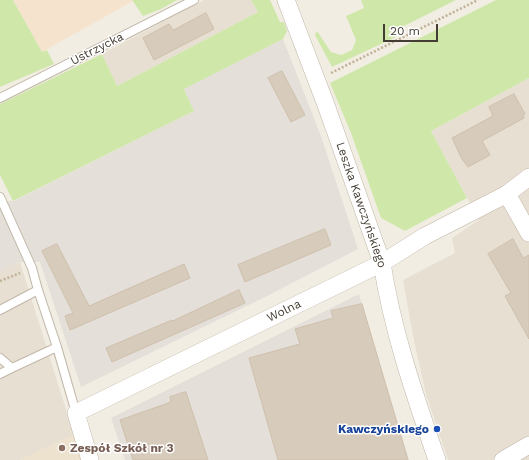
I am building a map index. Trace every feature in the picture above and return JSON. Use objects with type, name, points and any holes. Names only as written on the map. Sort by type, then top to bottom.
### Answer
[{"type":"street","name":"Leszka Kawczyńskiego","points":[[286,0],[382,263],[402,352],[437,460]]},
{"type":"street","name":"Wolna","points":[[76,413],[382,263],[425,236],[507,194],[529,177]]},
{"type":"street","points":[[507,194],[529,233]]},
{"type":"street","points":[[76,413],[90,460]]},
{"type":"street","points":[[503,460],[529,445]]},
{"type":"lane","name":"Ustrzycka","points":[[0,98],[194,0]]},
{"type":"lane","points":[[0,197],[32,268],[76,413]]},
{"type":"lane","points":[[0,310],[38,290]]},
{"type":"lane","points":[[0,374],[57,347]]},
{"type":"lane","points":[[0,358],[12,368]]},
{"type":"path","points":[[316,80],[478,0]]},
{"type":"path","points":[[0,281],[32,268]]},
{"type":"shaded area","points":[[13,0],[132,0],[133,1],[42,52]]},
{"type":"shaded area","points":[[204,0],[251,0],[258,12],[117,86],[102,54]]},
{"type":"shaded area","points":[[283,39],[321,136],[358,249],[267,296],[81,387],[40,262],[20,262],[0,271],[0,201],[14,201],[194,111],[184,89]]},
{"type":"shaded area","points":[[529,78],[529,460],[448,460],[426,394],[413,336],[403,280],[455,253],[452,238],[479,220],[431,131]]},
{"type":"shaded area","points":[[20,262],[74,435],[20,460],[0,460],[0,271]]},
{"type":"shaded area","points":[[359,294],[409,460],[125,460],[111,418]]},
{"type":"shaded area","name":"Zespół Szkół nr 3","points":[[74,435],[81,460],[20,460]]},
{"type":"green space","points":[[0,0],[13,0],[42,52],[47,50],[54,64],[0,87]]},
{"type":"green space","points":[[132,0],[177,0],[161,9],[143,16]]},
{"type":"green space","points":[[251,0],[270,0],[280,22],[284,22],[287,31],[283,39],[184,89],[194,111],[13,201],[0,175],[0,104],[102,54],[117,86],[258,12]]},
{"type":"green space","points":[[361,0],[456,0],[396,30],[398,36],[332,67],[315,35],[317,31],[331,52],[341,55],[352,50],[356,40],[346,16],[364,8]]},
{"type":"green space","points":[[496,0],[529,0],[529,78],[431,131],[467,198],[405,231],[381,218],[351,133],[330,83]]},
{"type":"building","points":[[206,13],[214,29],[154,60],[143,38],[169,24],[173,30]]},
{"type":"building","points":[[282,71],[305,115],[291,122],[268,78]]},
{"type":"building","points":[[514,94],[525,114],[523,115],[524,118],[482,141],[490,155],[468,167],[462,159],[452,138],[493,116],[489,107]]},
{"type":"building","points":[[325,229],[331,245],[245,282],[238,265]]},
{"type":"building","points":[[513,239],[523,258],[529,255],[529,339],[505,296],[511,293],[488,254]]},
{"type":"building","points":[[57,244],[89,306],[184,264],[190,278],[70,330],[65,316],[73,313],[42,251]]},
{"type":"building","points":[[239,290],[245,303],[112,362],[106,348],[172,321]]},
{"type":"building","points":[[362,304],[408,460],[278,460],[249,358],[300,344],[295,329],[333,318],[331,311]]},
{"type":"building","points":[[186,392],[208,460],[133,460],[120,420],[171,402],[170,397]]},
{"type":"place","name":"Kawczyńskiego","points":[[437,429]]},
{"type":"place","name":"Zespół Szkół nr 3","points":[[62,448]]}]
